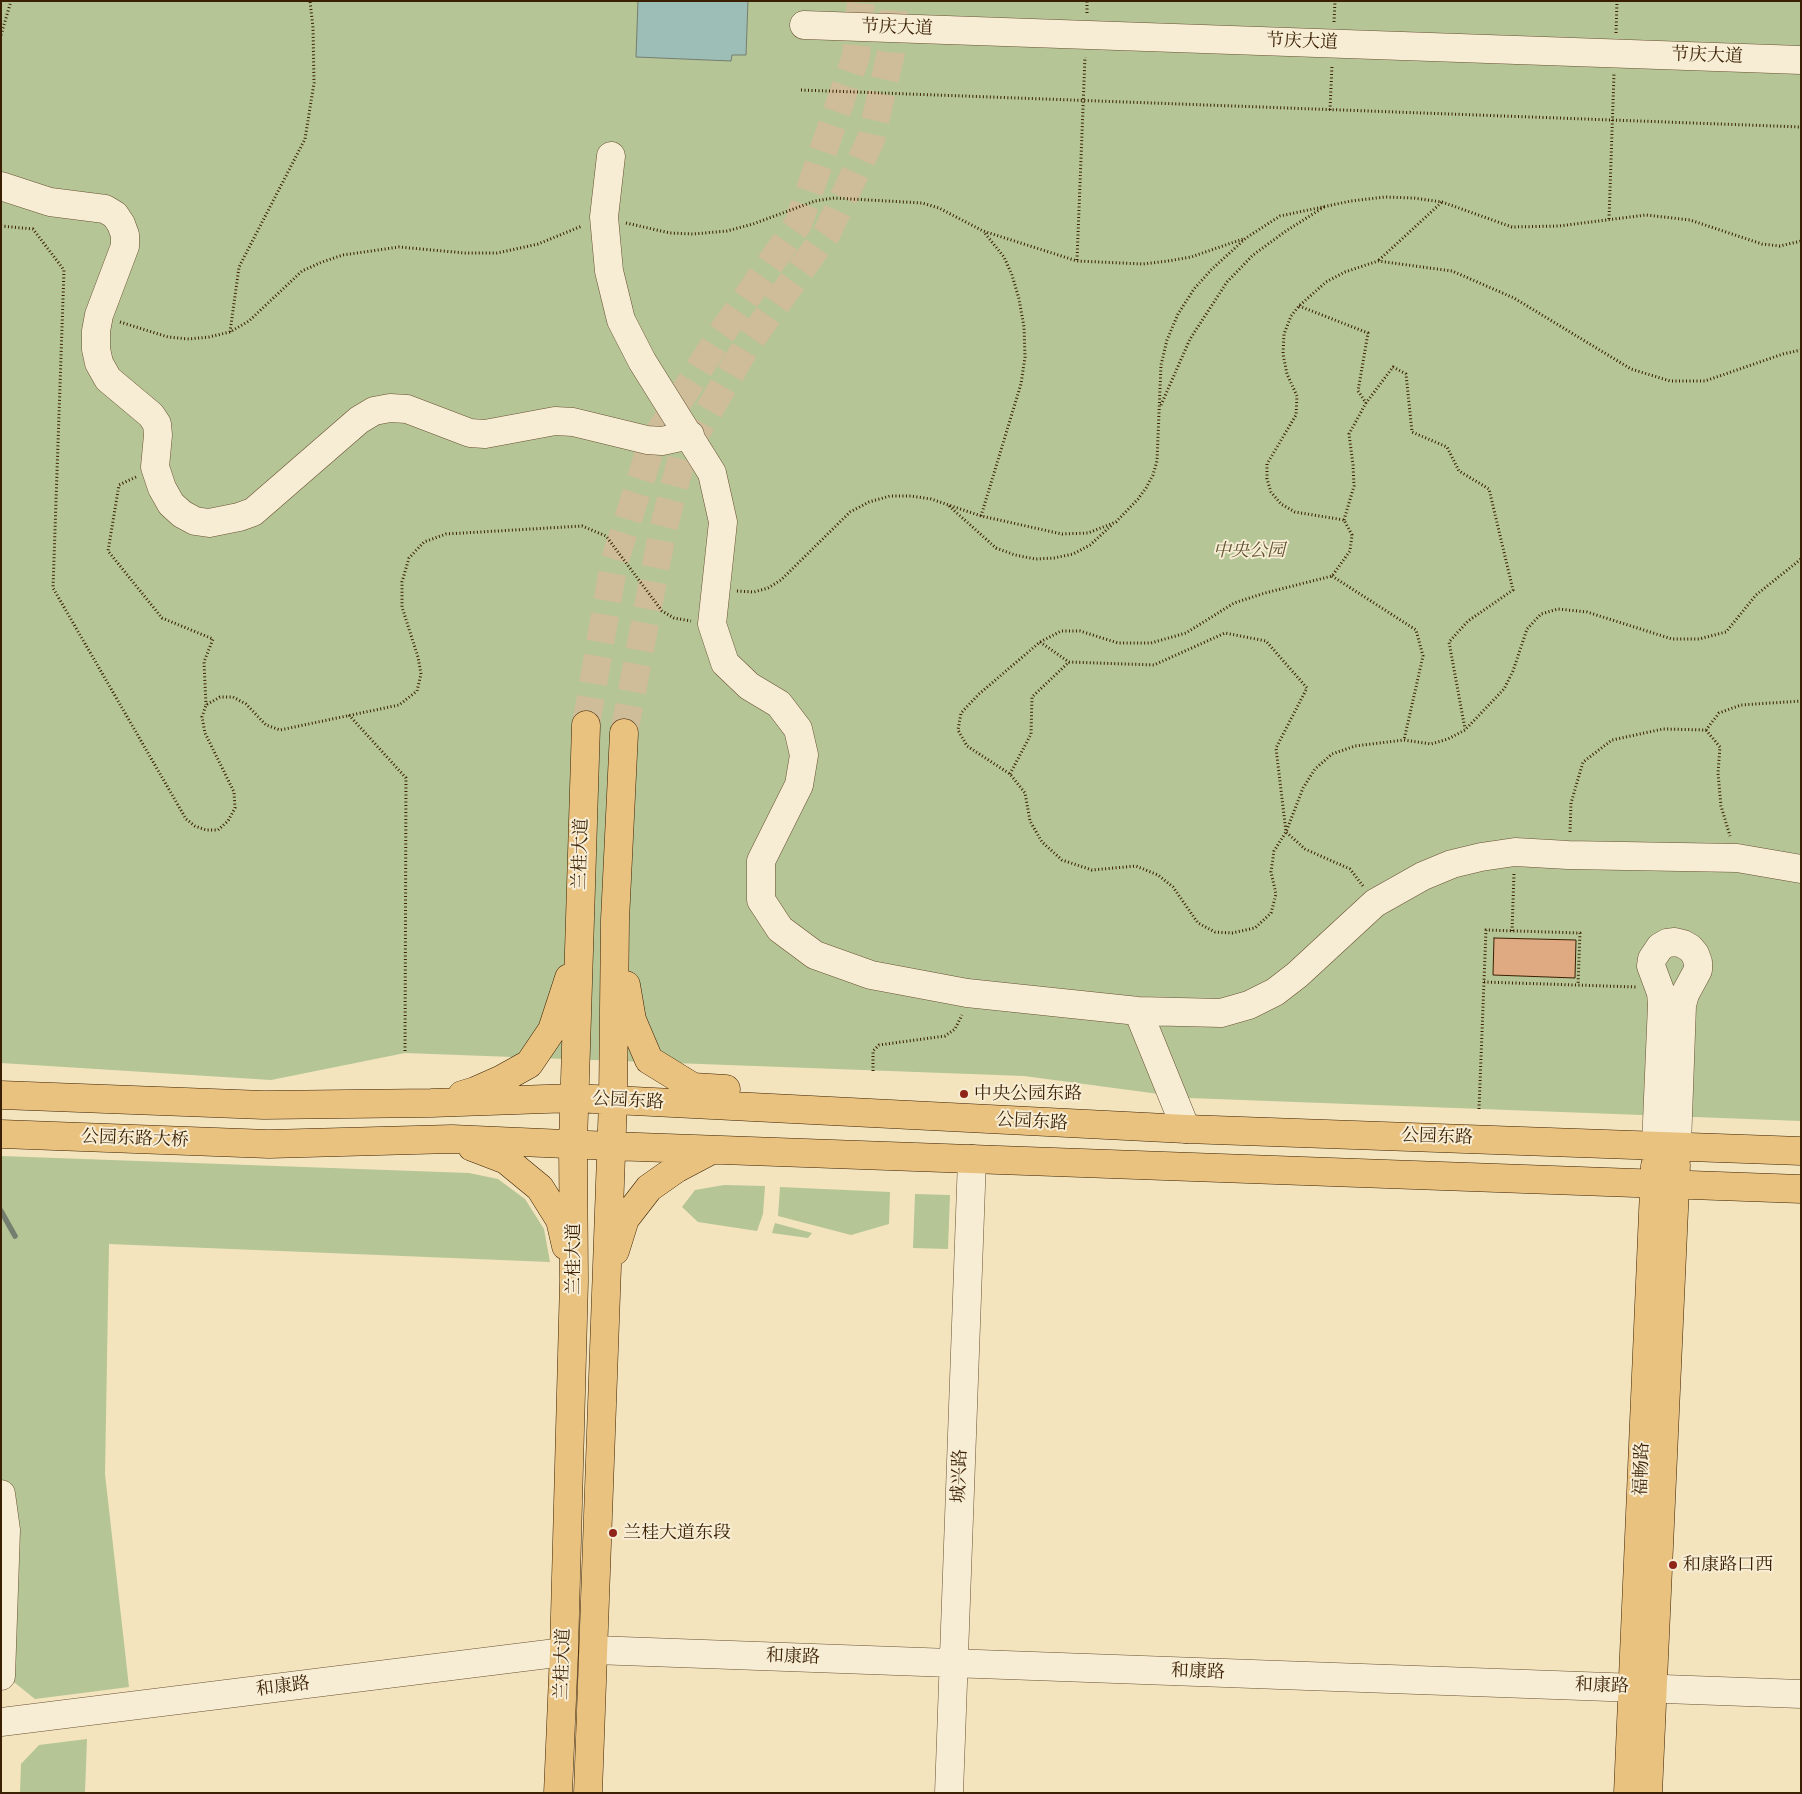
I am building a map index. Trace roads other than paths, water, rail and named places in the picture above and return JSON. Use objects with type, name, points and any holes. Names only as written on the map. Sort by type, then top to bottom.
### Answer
[{"type":"main road","name":"兰桂大道","points":[[558,1793],[564,1652],[574,1281],[573,1144],[586,725]]},
{"type":"main road","name":"兰桂大道","points":[[588,1793],[611,1146],[615,920],[624,733]]},
{"type":"main road","points":[[615,920],[632,1020],[649,1060],[693,1087],[814,1096],[862,1113]]},
{"type":"main road","points":[[431,1103],[475,1091],[529,1064],[552,1030],[578,950]]},
{"type":"main road","name":"公园东路","points":[[1,1095],[264,1105],[431,1103],[574,1098],[1186,1129],[1801,1151]]},
{"type":"main road","name":"公园东路大桥","points":[[1,1134],[269,1144],[452,1139]]},
{"type":"main road","points":[[452,1139],[1801,1189]]},
{"type":"main road","points":[[452,1139],[506,1160],[540,1188],[560,1220],[574,1281]]},
{"type":"main road","name":"福畅路","points":[[1648,1793],[1643,1688],[1666,1145]]},
{"type":"main road","points":[[605,1286],[625,1219],[649,1188],[676,1169],[713,1150]]},
{"type":"main road","name":"福畅路","points":[[1628,1793],[1643,1688]]},
{"type":"street","name":"节庆大道","points":[[804,25],[1801,60]]},
{"type":"street","points":[[611,156],[604,217],[609,271],[621,320],[642,361],[712,473],[723,522],[712,624],[725,663],[749,686],[779,704],[798,729],[804,755],[799,785],[761,861],[761,900],[780,928],[815,955],[871,975],[967,993],[1138,1011],[1221,1013],[1249,1005],[1275,992],[1297,975],[1375,903],[1423,876],[1452,864],[1515,852],[1568,855],[1737,858],[1801,869]]},
{"type":"street","points":[[1,186],[50,202],[105,209],[115,215],[123,230],[125,246],[99,315],[96,331],[96,349],[99,364],[108,379],[151,415],[157,424],[155,468],[162,488],[171,504],[182,514],[196,520],[209,523],[253,512],[359,420],[374,411],[390,408],[408,409],[470,434],[485,434],[555,421],[573,422],[647,440],[662,441],[690,435]]},
{"type":"street","points":[[1667,943],[1683,944],[1690,948],[1696,954],[1698,970],[1685,994],[1682,1005],[1666,1145],[1662,1004],[1660,988],[1651,966],[1655,952],[1667,943]]},
{"type":"street","points":[[1138,1011],[1186,1129]]},
{"type":"street","name":"城兴路","points":[[949,1793],[972,1159]]},
{"type":"street","points":[[1,1494],[6,1530],[1,1676]]},
{"type":"street","name":"和康路","points":[[594,1650],[1801,1694]]},
{"type":"street","name":"和康路","points":[[1,1722],[564,1652]]},
{"type":"water","points":[[638,1],[748,1],[746,55],[732,55],[731,61],[636,57]]},
{"type":"waterway","points":[[1,1211],[15,1236]]},
{"type":"tunnel","points":[[586,725],[614,563],[652,444],[719,337],[798,224],[856,56],[861,1]]},
{"type":"tunnel","points":[[624,733],[662,534],[682,457],[747,345],[827,233],[871,139],[891,53],[894,1]]},
{"type":"place","name":"中央公园东路","points":[[964,1094]]},
{"type":"place","name":"兰桂大道东段","points":[[613,1533]]},
{"type":"place","name":"和康路口西","points":[[1673,1565]]},
{"type":"park label","name":"中央公园","points":[[1249,551]]}]
